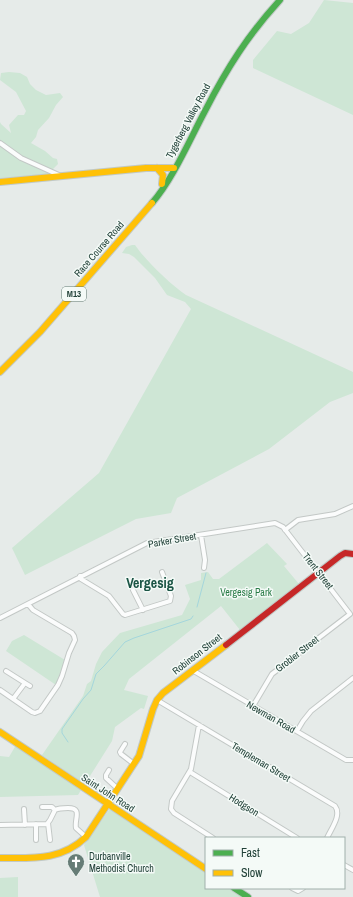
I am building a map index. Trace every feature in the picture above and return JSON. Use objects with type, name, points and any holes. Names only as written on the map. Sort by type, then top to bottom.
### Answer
[{"type":"main road","name":"Tygerberg Valley Road","points":[[0,182],[140,168],[174,168],[236,56],[259,24],[280,0]]},
{"type":"main road","points":[[157,168],[162,172],[164,177],[158,194]]},
{"type":"main road","name":"Race Course Road","points":[[0,372],[40,332],[158,194],[174,168]]},
{"type":"main road","name":"Robinson Street","points":[[0,858],[46,857],[60,855],[73,849],[86,837],[134,764],[140,752],[153,708],[157,700],[166,690],[342,554],[353,554]]},
{"type":"main road","name":"Saint John Road","points":[[0,732],[205,868]]},
{"type":"main road","points":[[236,889],[248,897]]},
{"type":"street","points":[[0,143],[21,158],[62,176]]},
{"type":"street","points":[[285,530],[298,520],[335,514],[353,506]]},
{"type":"street","name":"Parker Street","points":[[0,618],[147,543],[275,524],[280,525],[285,530]]},
{"type":"street","name":"Trent Street","points":[[285,530],[352,614]]},
{"type":"street","points":[[201,535],[205,560],[204,568]]},
{"type":"street","points":[[80,576],[81,579],[108,595],[124,615],[168,603],[171,596],[162,572]]},
{"type":"street","points":[[133,590],[143,610]]},
{"type":"street","points":[[0,690],[32,712],[35,713],[40,711],[58,685],[69,652],[75,640],[72,634],[33,610],[28,604]]},
{"type":"street","name":"Grobler Street","points":[[253,706],[272,674],[352,614]]},
{"type":"street","name":"Newman Road","points":[[192,670],[346,760],[352,760]]},
{"type":"street","points":[[6,671],[30,686]]},
{"type":"street","points":[[297,731],[311,711],[353,678]]},
{"type":"street","points":[[14,700],[25,683]]},
{"type":"street","name":"Templeman Street","points":[[157,700],[335,806],[338,810],[338,814],[327,837]]},
{"type":"street","points":[[199,725],[190,772],[172,801],[171,809],[174,813],[211,837]]},
{"type":"street","points":[[125,744],[120,752],[134,764]]},
{"type":"street","points":[[109,770],[106,778],[118,788]]},
{"type":"street","name":"Hodgson","points":[[190,772],[295,837]]},
{"type":"street","points":[[42,807],[50,807],[55,810],[72,808],[76,810],[76,828],[86,837]]},
{"type":"street","points":[[24,809],[25,824]]},
{"type":"street","points":[[50,840],[48,823],[55,810]]},
{"type":"street","points":[[1,825],[48,823]]},
{"type":"street","points":[[36,824],[36,840]]},
{"type":"green space","points":[[324,0],[353,3],[353,115],[253,68],[253,60],[277,31],[291,34],[309,23]]},
{"type":"green space","points":[[1,73],[20,73],[27,77],[30,84],[36,90],[46,95],[60,93],[63,97],[56,105],[49,118],[38,130],[36,137],[31,143],[45,151],[53,158],[57,159],[58,164],[48,174],[0,178],[0,122],[11,133],[9,125],[18,115],[24,115],[26,111],[16,92],[0,80]]},
{"type":"green space","points":[[135,245],[159,272],[186,295],[353,372],[353,393],[330,402],[269,449],[177,498],[171,513],[136,519],[25,575],[12,548],[99,473],[191,309],[185,302],[167,295],[155,278],[134,257],[129,254],[122,253],[126,247]]},
{"type":"green space","name":"Vergesig Park","points":[[267,543],[287,564],[284,566],[299,584],[240,630],[221,606],[129,679],[124,690],[148,696],[144,709],[141,708],[115,727],[112,741],[85,784],[42,755],[83,696],[87,684],[91,681],[96,664],[102,652],[120,633],[182,615],[190,599],[185,585],[201,580],[201,573],[208,572],[213,579],[219,579]]},
{"type":"green space","points":[[24,635],[65,660],[56,685],[6,651],[12,641]]},
{"type":"green space","points":[[16,745],[81,790],[78,795],[0,797],[0,756],[9,757]]},
{"type":"green space","points":[[109,810],[113,810],[205,871],[205,889],[232,889],[244,897],[100,897],[84,845]]},
{"type":"green space","points":[[18,877],[18,897],[0,897],[0,878]]},
{"type":"waterway","points":[[197,607],[206,573]]},
{"type":"waterway","points":[[68,742],[62,733],[62,729],[91,690],[96,674],[125,642],[191,619],[193,616]]},
{"type":"traffic: fast","points":[[152,203],[174,171],[213,95],[230,66],[248,39],[280,0]]},
{"type":"traffic: fast","points":[[236,889],[248,897]]},
{"type":"traffic: slow","points":[[0,182],[146,168],[174,168]]},
{"type":"traffic: slow","points":[[157,168],[163,175],[162,184]]},
{"type":"traffic: slow","points":[[0,372],[40,332],[152,203]]},
{"type":"traffic: slow","points":[[0,858],[35,858],[56,854],[76,845],[86,837],[139,756],[157,700],[163,693],[226,645]]},
{"type":"traffic: slow","points":[[0,732],[205,868]]},
{"type":"traffic: jam","points":[[226,645],[340,556],[345,553],[353,554]]},
{"type":"place","name":"Durbanville Methodist Church","points":[[76,877]]},
{"type":"district","name":"Vergesig","points":[[150,583]]}]
